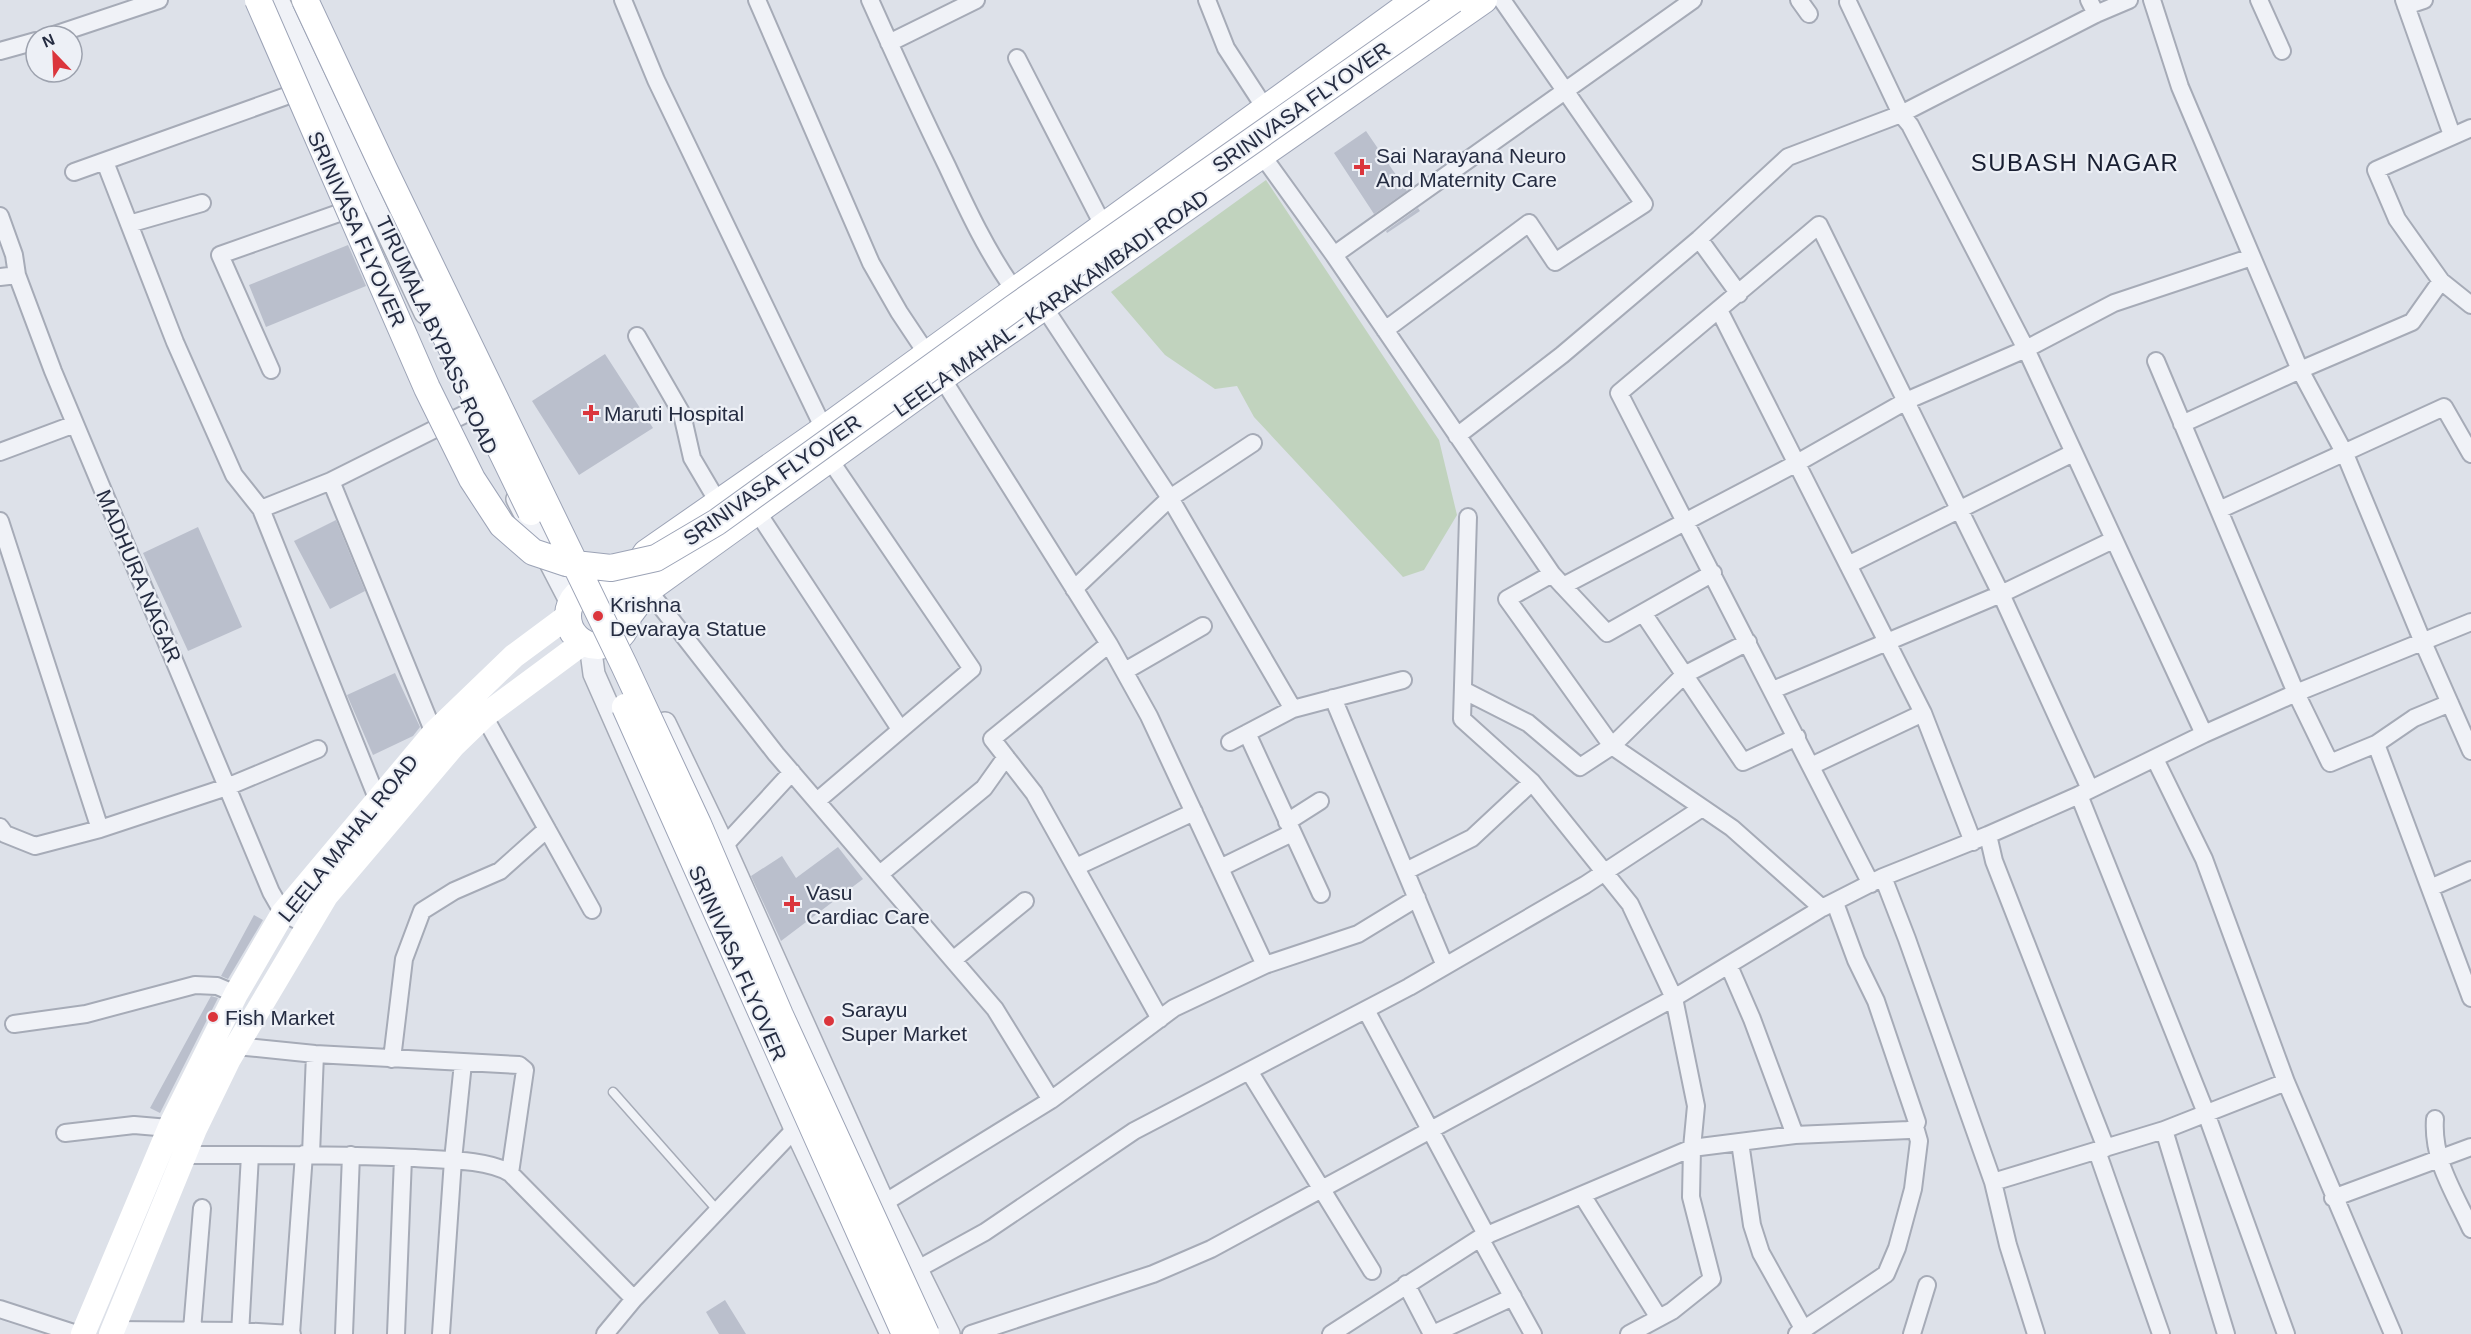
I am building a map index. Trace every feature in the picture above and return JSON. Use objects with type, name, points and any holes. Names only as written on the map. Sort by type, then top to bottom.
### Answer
[{"type":"main road","name":"SRINIVASA FLYOVER","points":[[258,0],[427,388],[472,479],[502,525],[533,552],[566,563],[611,568],[656,558],[717,522],[1012,309],[1453,0]]},
{"type":"main road","name":"SRINIVASA FLYOVER","points":[[289,0],[482,416],[609,672],[892,1333]]},
{"type":"main road","name":"SRINIVASA FLYOVER","points":[[305,0],[698,824],[780,1015],[926,1334]]},
{"type":"main road","name":"LEELA MAHAL - KARAKAMBADI ROAD","points":[[617,608],[648,590],[758,513],[942,378],[1484,0]]},
{"type":"main road","name":"LEELA MAHAL - KARAKAMBADI ROAD","points":[[617,608],[646,553],[824,429],[1104,227],[1401,4]]},
{"type":"main road","points":[[580,592],[617,608],[607,644],[587,643],[569,627],[569,609],[580,592]]},
{"type":"main road","name":"LEELA MAHAL ROAD","points":[[83,1334],[169,1128],[236,994],[283,913],[377,798],[434,733],[514,656],[569,609]]},
{"type":"main road","name":"LEELA MAHAL ROAD","points":[[112,1332],[185,1155],[236,1046],[326,896],[454,746],[484,716],[587,643]]},
{"type":"street","points":[[84,25],[159,0]]},
{"type":"street","name":"TIRUMALA BYPASS ROAD","points":[[278,0],[471,411],[569,609]]},
{"type":"street","name":"TIRUMALA BYPASS ROAD","points":[[314,0],[484,358],[617,608],[884,1203],[949,1334]]},
{"type":"street","points":[[623,0],[656,80],[824,429]]},
{"type":"street","points":[[757,0],[871,262],[899,312],[927,354]]},
{"type":"street","points":[[870,0],[967,208],[998,267],[1015,291]]},
{"type":"street","points":[[889,43],[976,0]]},
{"type":"street","points":[[1207,0],[1226,48],[1265,108]]},
{"type":"street","points":[[1385,330],[1529,223],[1555,262],[1644,204],[1502,0]]},
{"type":"street","points":[[1334,255],[1693,0]]},
{"type":"street","points":[[1457,436],[1562,355],[1699,238],[1788,157],[1901,114],[2092,7],[2129,0]]},
{"type":"street","points":[[2152,0],[2180,87],[2252,257],[2300,370],[2345,454],[2471,751]]},
{"type":"street","points":[[2259,0],[2282,51]]},
{"type":"street","points":[[2424,0],[2405,3],[2452,135]]},
{"type":"street","points":[[1848,3],[1901,114],[1910,125],[2026,349],[2204,734]]},
{"type":"street","points":[[1401,4],[1421,44]]},
{"type":"street","points":[[0,51],[24,44]]},
{"type":"street","points":[[1017,58],[1104,227]]},
{"type":"street","points":[[74,172],[318,84]]},
{"type":"street","points":[[2471,128],[2376,170],[2397,219],[2441,281],[2471,305]]},
{"type":"street","points":[[1262,154],[1334,255],[1552,574],[1607,633],[1713,573]]},
{"type":"street","points":[[105,162],[175,342],[234,475],[261,509],[377,798]]},
{"type":"street","points":[[271,370],[220,255],[373,201]]},
{"type":"street","points":[[129,225],[202,203]]},
{"type":"street","name":"MADHURA NAGAR","points":[[0,216],[14,255],[17,275],[52,371],[271,892],[283,913]]},
{"type":"street","points":[[2036,1334],[2008,1245],[1993,1182],[1877,880],[1811,766],[1619,393],[1819,225],[2001,594],[2084,792],[2206,1113],[2286,1334]]},
{"type":"street","points":[[1699,238],[1739,294]]},
{"type":"street","points":[[1563,586],[1797,463],[1906,401],[2026,349],[2114,303],[2252,257]]},
{"type":"street","points":[[0,277],[17,275]]},
{"type":"street","points":[[2182,424],[2412,322],[2441,281]]},
{"type":"street","points":[[1044,307],[1170,498],[1293,709]]},
{"type":"street","points":[[1719,310],[1923,713],[1994,861],[2102,1149],[2161,1334]]},
{"type":"street","points":[[637,336],[678,406],[692,458],[717,502]]},
{"type":"street","points":[[2156,361],[2295,693],[2330,763],[2376,744],[2414,718],[2450,703]]},
{"type":"street","points":[[942,378],[1125,671],[1149,716],[1265,965]]},
{"type":"street","points":[[2219,510],[2444,407],[2471,454]]},
{"type":"street","points":[[261,509],[331,481],[471,411]]},
{"type":"street","points":[[0,452],[75,424]]},
{"type":"street","points":[[1074,589],[1170,498],[1253,443]]},
{"type":"street","points":[[1848,565],[2073,453]]},
{"type":"street","points":[[816,801],[972,669],[830,460]]},
{"type":"street","points":[[331,481],[434,733]]},
{"type":"street","points":[[758,513],[900,729]]},
{"type":"street","points":[[1468,517],[1462,719],[1532,782],[1630,904],[1674,998],[1696,1106],[1691,1197],[1712,1279],[1672,1311],[1629,1334]]},
{"type":"street","points":[[0,521],[100,829]]},
{"type":"street","points":[[1773,690],[2001,594],[2113,540]]},
{"type":"street","points":[[1552,574],[1507,599],[1612,747],[1732,828],[1828,906],[1876,1001],[1917,1122],[1915,1128],[1919,1141],[1912,1189],[1897,1248],[1886,1274],[1806,1331],[1761,1253],[1752,1226],[1740,1142]]},
{"type":"street","points":[[648,590],[816,801],[995,1009],[1051,1100]]},
{"type":"street","points":[[1643,613],[1743,762],[1797,737]]},
{"type":"street","points":[[971,1334],[1005,1329],[1153,1274],[1210,1249],[1674,998],[1828,906],[1877,880],[1981,838],[2084,792],[2295,693],[2471,622]]},
{"type":"street","points":[[1125,671],[1203,626]]},
{"type":"street","points":[[1463,690],[1528,723],[1580,767],[1612,747],[1684,675],[1748,642]]},
{"type":"street","points":[[587,643],[594,674],[795,1129],[892,1333]]},
{"type":"street","points":[[1109,644],[992,739],[1034,793],[1160,1019]]},
{"type":"street","points":[[1230,742],[1293,709],[1403,680]]},
{"type":"street","points":[[1334,698],[1445,966]]},
{"type":"street","points":[[1811,766],[1923,713]]},
{"type":"street","points":[[484,716],[592,910]]},
{"type":"street","points":[[1247,734],[1321,894]]},
{"type":"street","points":[[2376,744],[2430,888],[2467,977],[2471,998]]},
{"type":"street","points":[[0,827],[5,834],[34,846],[100,829],[227,787],[318,749]]},
{"type":"street","points":[[880,874],[984,788],[1006,757]]},
{"type":"street","points":[[2156,759],[2204,859],[2286,1082],[2333,1198],[2393,1334]]},
{"type":"street","points":[[724,846],[792,772]]},
{"type":"street","points":[[1406,871],[1472,838],[1532,782]]},
{"type":"street","points":[[1220,868],[1290,827],[1320,801]]},
{"type":"street","points":[[916,1270],[985,1232],[1134,1131],[1445,966],[1604,872],[1702,808]]},
{"type":"street","points":[[1076,867],[1194,812]]},
{"type":"street","points":[[392,1059],[404,959],[422,911],[454,891],[500,871],[547,829]]},
{"type":"street","points":[[2430,888],[2471,870]]},
{"type":"street","points":[[884,1203],[1051,1100],[1174,1008],[1265,965],[1358,934],[1417,898]]},
{"type":"street","points":[[953,960],[1025,901]]},
{"type":"street","points":[[283,913],[307,925]]},
{"type":"street","points":[[1729,966],[1752,1019],[1795,1135]]},
{"type":"street","points":[[14,1024],[86,1014],[195,985],[217,986],[236,994]]},
{"type":"street","points":[[1365,1010],[1430,1130],[1533,1334]]},
{"type":"street","points":[[236,1046],[315,1054],[519,1065],[525,1070],[510,1173]]},
{"type":"street","points":[[112,1332],[192,1330],[292,1334],[315,1054]]},
{"type":"street","points":[[441,1334],[453,1160],[464,1063]]},
{"type":"street","points":[[1249,1071],[1372,1271]]},
{"type":"street","points":[[1993,1182],[2164,1130],[2286,1082]]},
{"type":"street","points":[[2435,1119],[2434,1133],[2438,1159],[2471,1229]]},
{"type":"street","points":[[65,1133],[134,1125],[169,1128]]},
{"type":"street","points":[[1331,1334],[1406,1284],[1484,1237],[1692,1148],[1795,1135],[1915,1128]]},
{"type":"street","points":[[605,1334],[634,1299],[795,1129]]},
{"type":"street","points":[[2164,1130],[2226,1334]]},
{"type":"street","points":[[2333,1198],[2471,1147]]},
{"type":"street","points":[[185,1155],[351,1155],[453,1160],[500,1167],[510,1173],[634,1299]]},
{"type":"street","points":[[240,1332],[250,1155]]},
{"type":"street","points":[[344,1334],[351,1155]]},
{"type":"street","points":[[396,1334],[403,1158]]},
{"type":"street","points":[[1582,1195],[1659,1318]]},
{"type":"street","points":[[192,1330],[202,1208]]},
{"type":"street","points":[[1406,1284],[1432,1334],[1513,1297]]},
{"type":"street","points":[[1912,1334],[1927,1285]]},
{"type":"street","points":[[0,1309],[78,1334]]},
{"type":"lane","points":[[614,1092],[719,1211]]},
{"type":"green space","points":[[1266,180],[1439,440],[1457,515],[1424,570],[1403,577],[1254,417],[1237,386],[1215,389],[1165,355],[1111,292]]},
{"type":"building","points":[[1366,131],[1407,191],[1374,214],[1334,153]]},
{"type":"building","points":[[1418,208],[1420,211],[1387,233],[1386,231]]},
{"type":"building","points":[[348,245],[366,286],[266,327],[249,285]]},
{"type":"building","points":[[605,354],[653,428],[579,475],[532,401]]},
{"type":"building","points":[[336,520],[365,591],[330,609],[294,541]]},
{"type":"building","points":[[198,527],[242,627],[188,651],[143,553]]},
{"type":"building","points":[[395,673],[420,727],[413,736],[373,755],[347,695]]},
{"type":"building","points":[[838,847],[863,879],[781,941],[751,876],[782,856],[796,878]]},
{"type":"building","points":[[254,915],[263,920],[228,979],[221,976]]},
{"type":"building","points":[[211,996],[218,998],[160,1113],[150,1108]]},
{"type":"building","points":[[725,1300],[746,1334],[719,1334],[706,1312]]},
{"type":"place","name":"Sai Narayana Neuro And Maternity Care","points":[[1362,167]]},
{"type":"place","name":"Maruti Hospital","points":[[591,413]]},
{"type":"place","name":"Krishna Devaraya Statue","points":[[598,616]]},
{"type":"place","name":"Vasu Cardiac Care","points":[[792,904]]},
{"type":"place","name":"Fish Market","points":[[213,1017]]},
{"type":"place","name":"Sarayu Super Market","points":[[829,1021]]},
{"type":"district","name":"SUBASH NAGAR","points":[[2075,162]]}]
